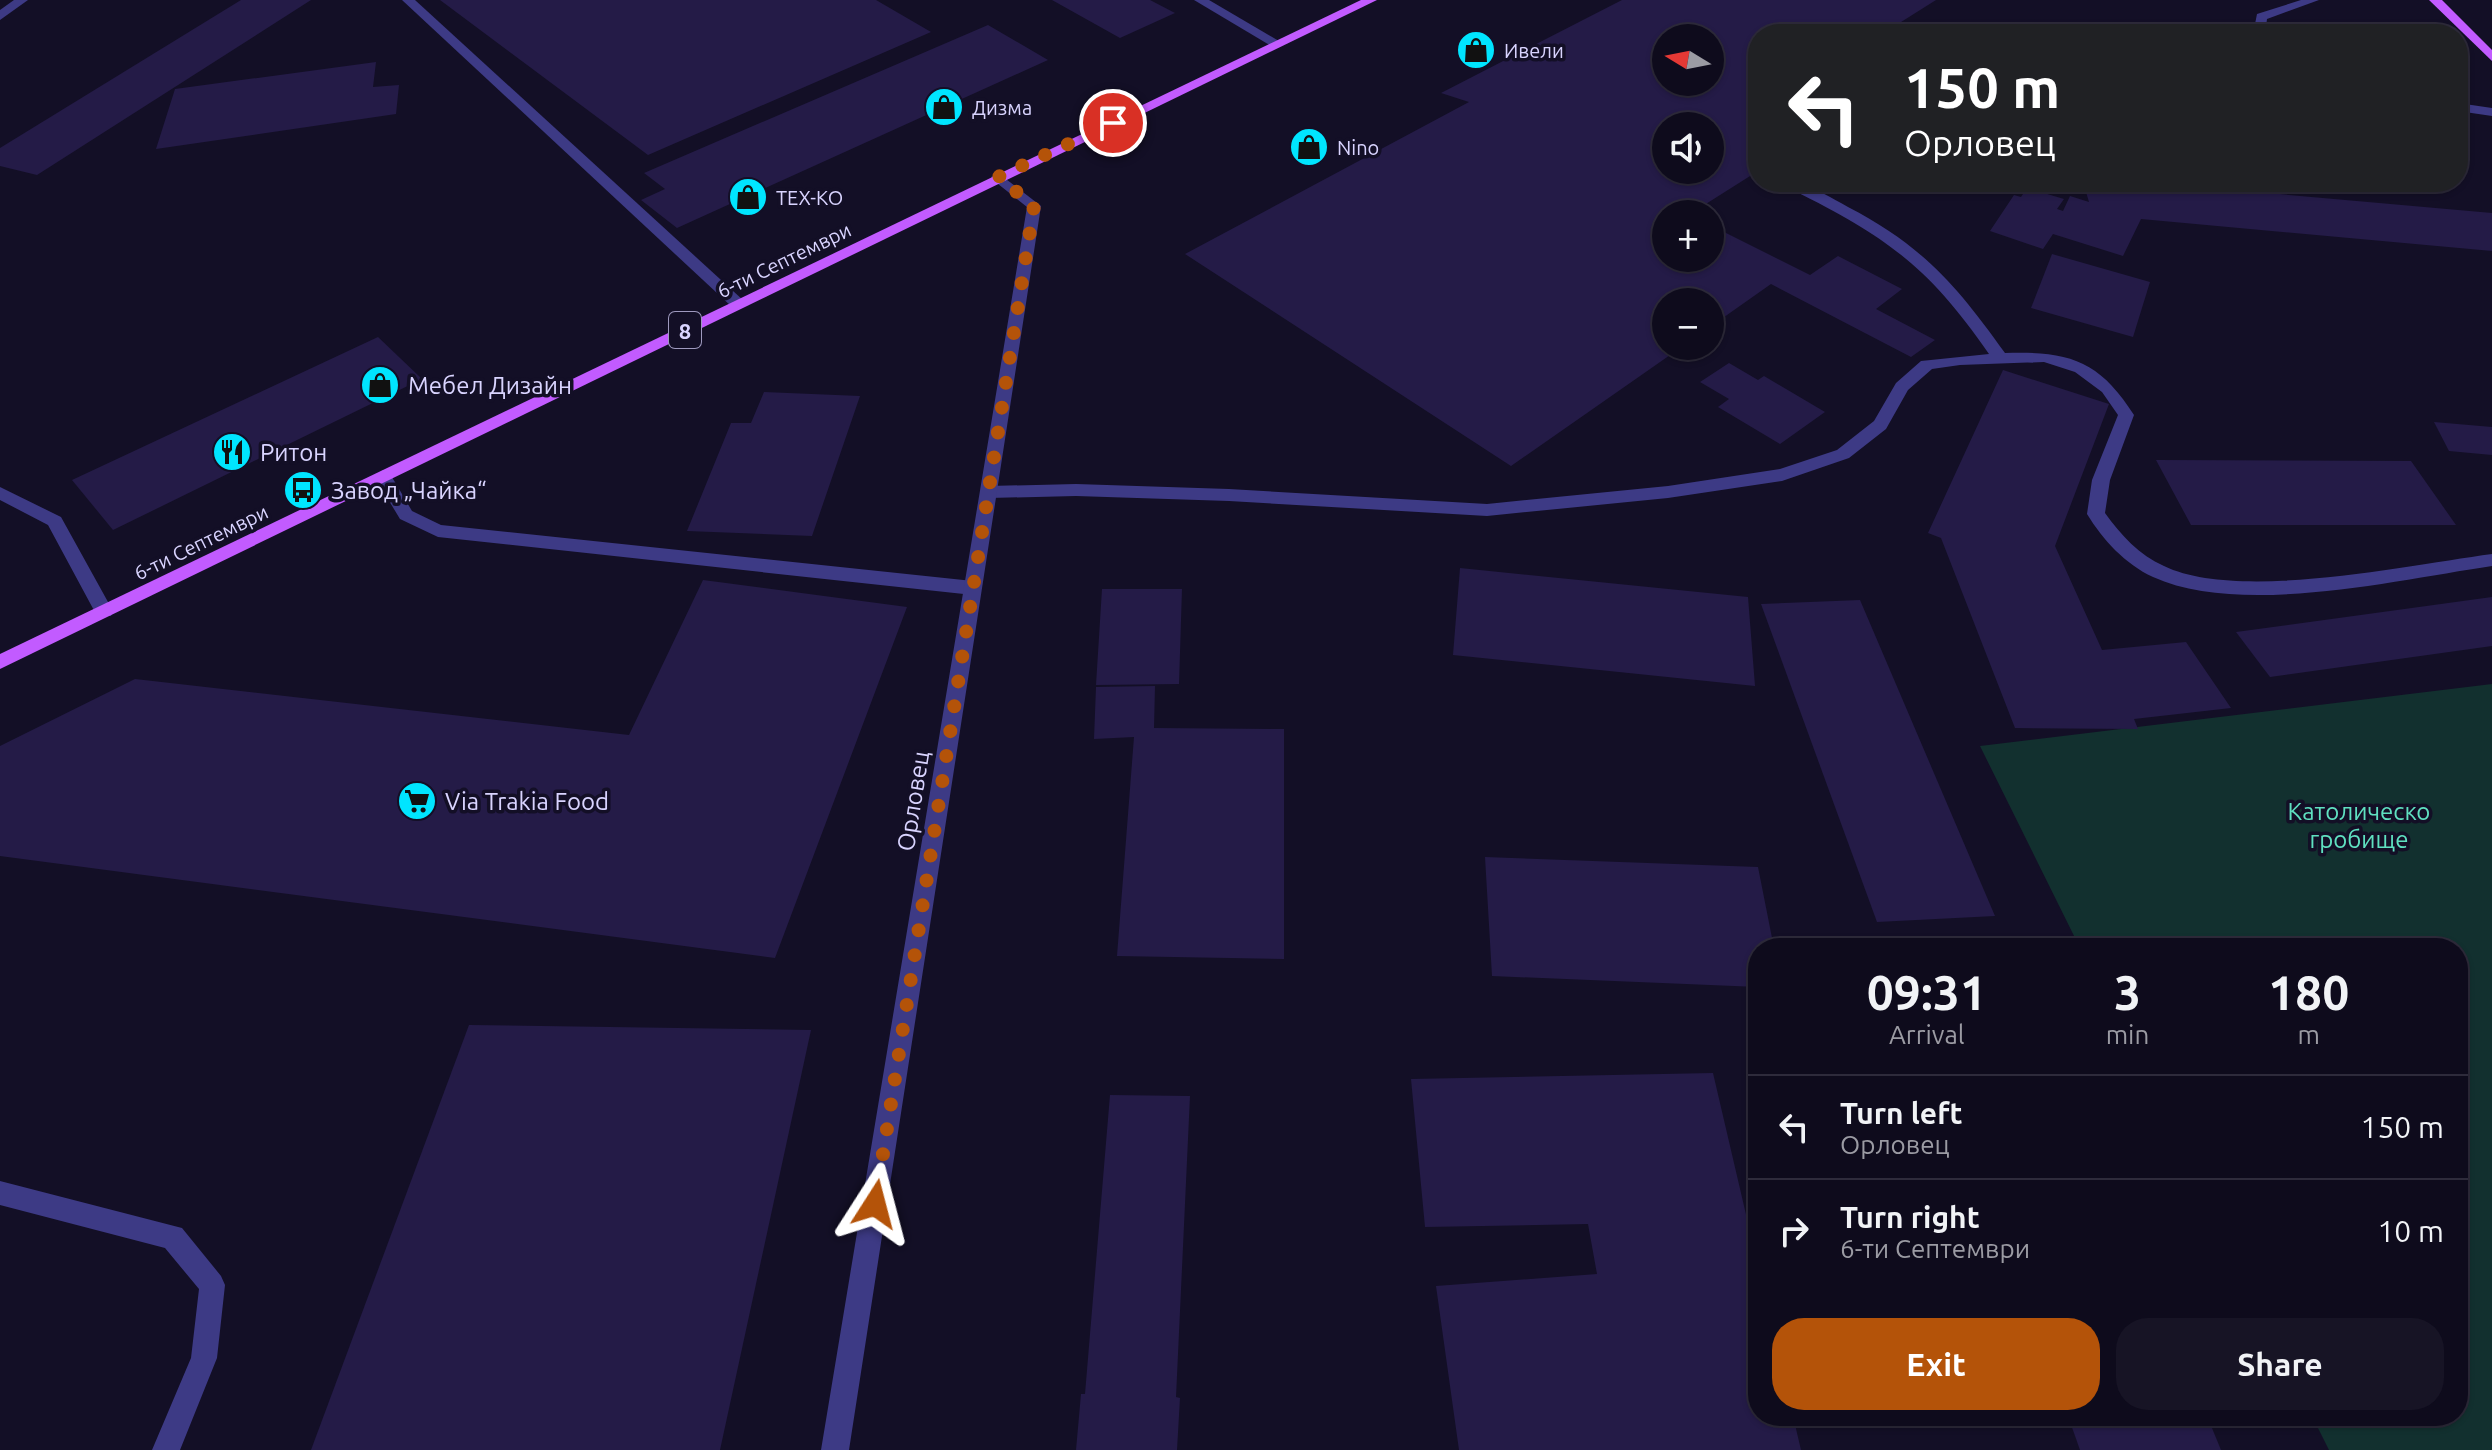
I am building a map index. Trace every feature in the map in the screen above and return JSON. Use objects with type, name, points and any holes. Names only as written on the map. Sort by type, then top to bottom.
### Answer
[{"type":"main road","name":"6-ти Септември","points":[[0,662],[998,177],[1370,0]]},
{"type":"main road","points":[[2435,0],[2459,24]]},
{"type":"main road","points":[[2468,33],[2492,57]]},
{"type":"street","points":[[0,16],[22,0]]},
{"type":"street","points":[[408,0],[738,304]]},
{"type":"street","points":[[1200,0],[1278,44]]},
{"type":"street","points":[[2260,24],[2261,17],[2313,0]]},
{"type":"street","points":[[2468,108],[2492,112]]},
{"type":"street","name":"Орловец","points":[[835,1450],[1034,206],[998,177]]},
{"type":"street","points":[[1808,192],[1862,219],[1935,274],[2000,358]]},
{"type":"street","points":[[989,492],[1076,490],[1487,510],[1668,492],[1782,475],[1843,454],[1880,425],[1902,387],[1927,365],[1960,360],[2045,357],[2081,368],[2108,388],[2126,415],[2101,480],[2096,514],[2118,547],[2169,576],[2220,587],[2294,585],[2492,560]]},
{"type":"street","points":[[383,476],[406,515],[438,531],[973,588]]},
{"type":"street","points":[[0,493],[55,521],[104,611]]},
{"type":"street","points":[[0,1193],[173,1237],[212,1285],[204,1358],[166,1450]]},
{"type":"green space","name":"Католическо гробище","points":[[2492,684],[2492,1450],[2329,1450],[2317,1426],[2468,1426],[2468,938],[2075,938],[1980,746]]},
{"type":"building","points":[[241,0],[311,0],[37,175],[0,166],[0,148]]},
{"type":"building","points":[[440,0],[876,0],[931,32],[648,155]]},
{"type":"building","points":[[1052,0],[1150,0],[1175,13],[1120,38]]},
{"type":"building","points":[[1622,0],[1936,0],[1898,24],[1748,24],[1748,177],[1712,200],[1652,200],[1652,272],[1724,272],[1724,232],[1810,275],[1838,256],[1902,289],[1876,309],[1935,340],[1911,357],[1771,284],[1724,317],[1724,288],[1652,288],[1652,360],[1663,360],[1511,466],[1185,254],[1469,102],[1441,93]]},
{"type":"building","points":[[988,25],[1048,60],[677,228],[641,200],[665,189],[644,173]]},
{"type":"building","points":[[376,62],[373,87],[399,85],[396,114],[156,149],[175,89]]},
{"type":"building","points":[[2024,192],[2040,192],[2064,199],[2057,209],[2063,211],[2070,196],[2089,202],[2086,192],[2256,192],[2492,213],[2492,251],[2141,219],[2123,256],[2053,234],[2043,249],[1990,231],[2014,195],[2021,197]]},
{"type":"building","points":[[2052,254],[2150,282],[2133,337],[2031,308]]},
{"type":"building","points":[[378,337],[422,379],[113,530],[72,480]]},
{"type":"building","points":[[1729,363],[1758,380],[1764,376],[1825,412],[1780,444],[1718,407],[1729,399],[1700,382]]},
{"type":"building","points":[[2003,370],[2109,404],[2055,546],[2102,650],[2186,642],[2231,708],[2134,719],[2138,729],[2015,728],[1941,538],[1928,533]]},
{"type":"building","points":[[764,392],[860,396],[812,536],[687,531],[731,423],[751,423]]},
{"type":"building","points":[[2434,422],[2492,427],[2492,455],[2449,451]]},
{"type":"building","points":[[2156,460],[2411,461],[2456,525],[2191,525]]},
{"type":"building","points":[[1460,568],[1748,597],[1755,686],[1453,655]]},
{"type":"building","name":"Via Trakia Food","points":[[703,580],[907,607],[775,958],[0,856],[0,746],[135,679],[629,735]]},
{"type":"building","points":[[1102,589],[1182,589],[1179,684],[1096,685]]},
{"type":"building","points":[[2492,597],[2492,646],[2270,677],[2236,632]]},
{"type":"building","points":[[1860,600],[1995,916],[1877,922],[1761,604]]},
{"type":"building","points":[[1155,686],[1154,728],[1284,729],[1284,959],[1117,956],[1134,737],[1094,739],[1096,687]]},
{"type":"building","points":[[1485,857],[1758,867],[1772,938],[1748,938],[1748,987],[1492,976]]},
{"type":"building","points":[[469,1025],[811,1030],[720,1450],[311,1450]]},
{"type":"building","points":[[1713,1073],[1748,1223],[1748,1426],[1795,1426],[1801,1450],[1459,1450],[1436,1286],[1597,1274],[1588,1224],[1425,1227],[1411,1079]]},
{"type":"building","points":[[1110,1095],[1190,1096],[1176,1397],[1180,1398],[1177,1450],[1076,1450],[1081,1394],[1085,1394]]},
{"type":"building","points":[[2072,1426],[2211,1426],[2221,1450],[2080,1450]]},
{"type":"place","name":"Ивели","points":[[1476,50]]},
{"type":"place","name":"Дизма","points":[[944,107]]},
{"type":"place","name":"Nino","points":[[1309,147]]},
{"type":"place","name":"ТЕХ-КО","points":[[748,197]]},
{"type":"place","name":"Мебел Дизайн","points":[[380,385]]},
{"type":"place","name":"Ритон","points":[[232,452]]},
{"type":"place","name":"Завод „Чайка“","points":[[303,490]]},
{"type":"place","name":"Via Trakia Food","points":[[417,801]]},
{"type":"route","points":[[875,1204],[1034,206],[998,177],[1113,123]]}]
